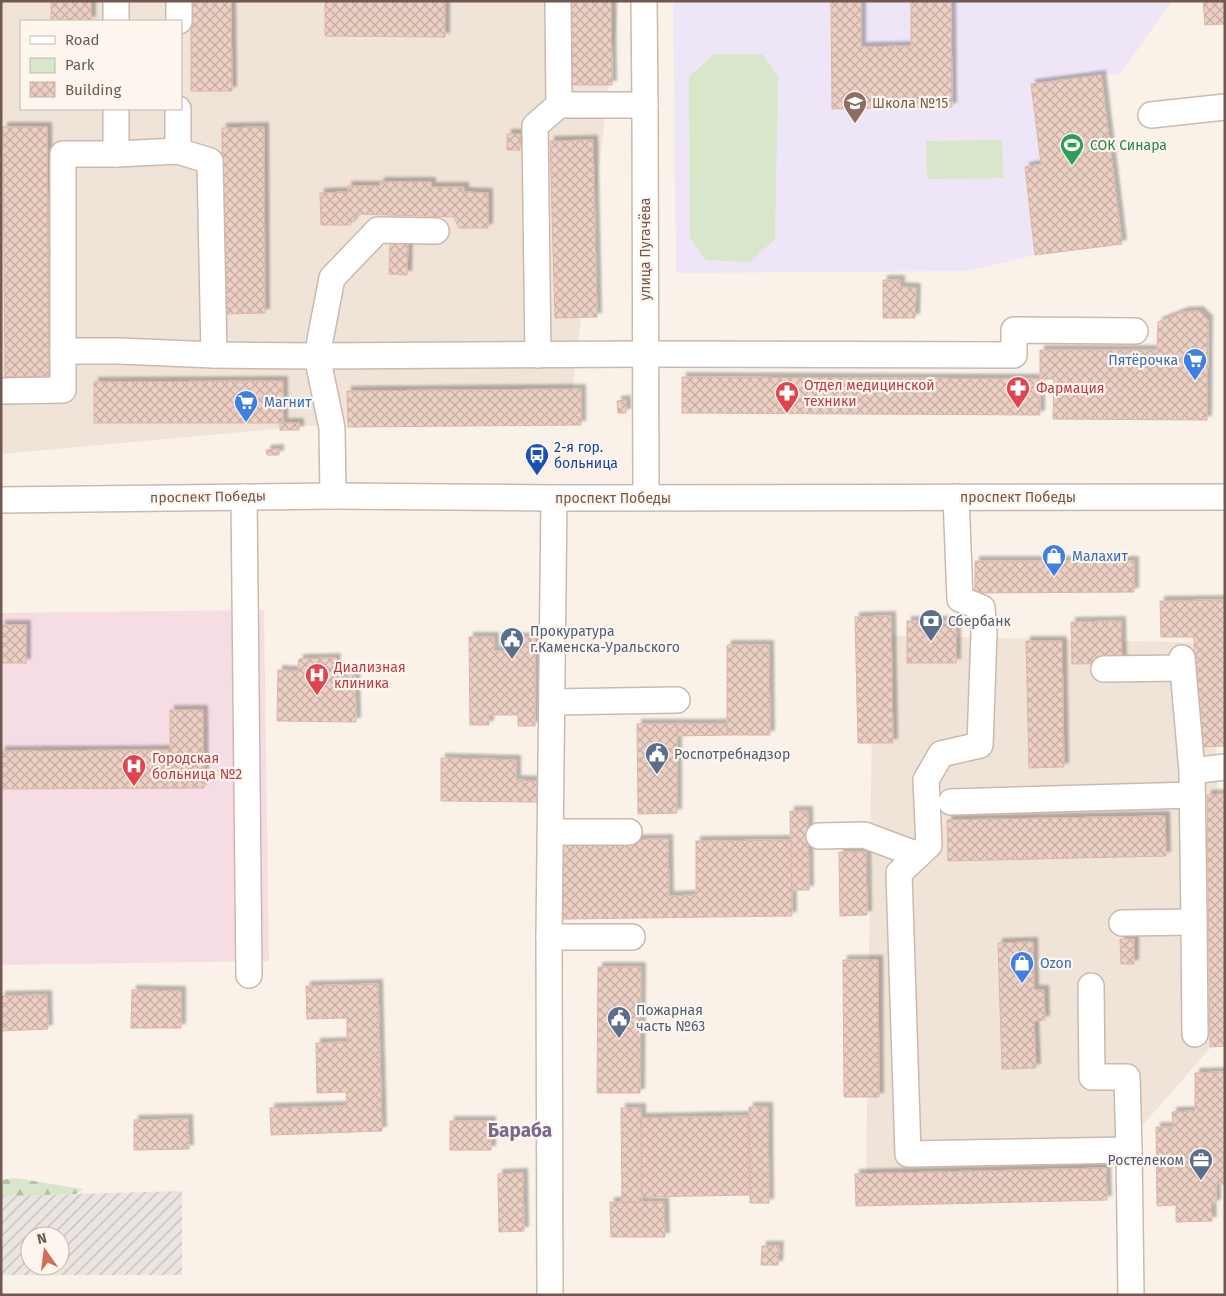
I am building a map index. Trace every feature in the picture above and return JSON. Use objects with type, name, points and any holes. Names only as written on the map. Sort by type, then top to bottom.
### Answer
[{"type":"street","points":[[116,1],[116,20]]},
{"type":"street","points":[[179,1],[179,20]]},
{"type":"street","points":[[558,1],[559,105]]},
{"type":"street","name":"улица Пугачёва","points":[[644,1],[646,497]]},
{"type":"street","points":[[538,355],[534,126],[559,105],[645,105]]},
{"type":"street","points":[[1152,115],[1225,107]]},
{"type":"street","points":[[116,110],[116,154]]},
{"type":"street","points":[[178,110],[178,151]]},
{"type":"street","points":[[1,391],[63,390],[64,154],[178,151],[210,161],[214,355]]},
{"type":"street","points":[[332,496],[332,428],[317,356],[332,278],[378,230],[436,231]]},
{"type":"street","points":[[63,351],[317,356],[645,354],[1014,355],[1014,330],[1135,331]]},
{"type":"street","name":"проспект Победы","points":[[1,500],[332,496],[554,498],[1225,497]]},
{"type":"street","points":[[956,496],[960,599],[982,608],[984,633],[980,745],[941,754],[926,780],[929,845],[899,873],[908,1154],[1129,1150]]},
{"type":"street","points":[[244,497],[249,975]]},
{"type":"street","points":[[550,1295],[549,938],[554,498]]},
{"type":"street","points":[[1104,669],[1182,663],[1192,783],[1195,1034]]},
{"type":"street","points":[[552,702],[677,700]]},
{"type":"street","points":[[951,802],[1192,783],[1225,767]]},
{"type":"street","points":[[550,832],[630,832]]},
{"type":"street","points":[[819,836],[864,835],[918,856]]},
{"type":"street","points":[[1122,923],[1194,922]]},
{"type":"street","points":[[549,938],[632,937]]},
{"type":"street","points":[[1091,986],[1092,1077],[1127,1078],[1131,1295]]},
{"type":"shaded area","points":[[1,1],[619,1],[571,402],[1,454]]},
{"type":"shaded area","name":"Школа №15","points":[[673,1],[1172,1],[1120,74],[1101,75],[1041,164],[1025,167],[1035,255],[969,271],[676,273]]},
{"type":"shaded area","name":"Городская больница №2","points":[[264,610],[269,961],[1,965],[1,613]]},
{"type":"shaded area","points":[[873,635],[1212,643],[1225,982],[1225,1031],[1085,1191],[866,1194]]},
{"type":"shaded area","points":[[182,1191],[182,1275],[70,1275],[70,1226],[20,1226],[20,1275],[1,1275],[1,1196]]},
{"type":"green space","points":[[714,54],[762,54],[778,76],[775,239],[750,262],[706,260],[690,238],[689,77]]},
{"type":"green space","points":[[1002,140],[1003,178],[927,179],[926,141]]},
{"type":"green space","points":[[15,1178],[83,1189],[76,1194],[1,1196],[1,1180]]},
{"type":"building","points":[[51,1],[91,1],[91,20],[51,20]]},
{"type":"building","points":[[191,1],[231,1],[232,91],[191,91]]},
{"type":"building","points":[[325,1],[445,1],[445,37],[325,36]]},
{"type":"building","points":[[570,1],[611,1],[612,85],[571,85]]},
{"type":"building","points":[[831,1],[861,1],[861,47],[911,46],[911,1],[951,1],[952,107],[832,109]]},
{"type":"building","points":[[1203,1],[1225,1],[1225,24],[1205,25]]},
{"type":"building","name":"СОК Синара","points":[[1101,75],[1122,244],[1035,255],[1025,167],[1041,164],[1031,84]]},
{"type":"building","points":[[3,127],[47,127],[49,376],[5,377]]},
{"type":"building","points":[[264,127],[265,313],[222,314],[222,128]]},
{"type":"building","points":[[507,134],[520,134],[520,150],[507,150]]},
{"type":"building","points":[[593,140],[597,317],[555,318],[550,141]]},
{"type":"building","points":[[380,182],[431,182],[431,187],[464,187],[464,192],[488,193],[488,228],[459,228],[454,217],[358,214],[350,225],[321,225],[320,193],[348,192],[347,186],[380,186]]},
{"type":"building","points":[[390,243],[408,244],[407,275],[389,274]]},
{"type":"building","points":[[883,280],[900,280],[900,287],[916,288],[915,318],[883,318]]},
{"type":"building","points":[[1199,311],[1208,320],[1207,420],[1053,419],[1054,379],[1040,379],[1040,350],[1157,350],[1158,322],[1183,312]]},
{"type":"building","points":[[682,377],[1040,379],[1040,415],[682,413]]},
{"type":"building","points":[[283,381],[283,423],[94,423],[94,382]]},
{"type":"building","points":[[581,389],[581,425],[348,427],[347,391]]},
{"type":"building","points":[[626,400],[626,413],[618,413],[617,401]]},
{"type":"building","points":[[280,423],[299,423],[299,430],[280,430]]},
{"type":"building","points":[[279,449],[279,455],[267,455],[266,450]]},
{"type":"building","name":"Малахит","points":[[975,561],[1134,561],[1134,592],[975,593]]},
{"type":"building","points":[[1225,600],[1225,746],[1196,747],[1194,637],[1161,637],[1160,601]]},
{"type":"building","points":[[891,616],[893,743],[858,743],[855,617]]},
{"type":"building","name":"Сбербанк","points":[[907,621],[956,621],[956,663],[907,663]]},
{"type":"building","points":[[1121,621],[1122,663],[1072,664],[1071,622]]},
{"type":"building","points":[[1,625],[26,625],[26,663],[1,663]]},
{"type":"building","points":[[469,637],[494,637],[494,651],[511,651],[511,638],[535,637],[535,726],[518,726],[518,715],[489,715],[489,725],[470,725]]},
{"type":"building","points":[[1026,641],[1062,641],[1064,767],[1029,768]]},
{"type":"building","points":[[727,645],[769,645],[770,735],[727,735]]},
{"type":"building","name":"Диализная клиника","points":[[336,658],[335,669],[355,671],[356,722],[277,721],[278,670],[298,671],[299,659]]},
{"type":"building","points":[[170,710],[203,710],[204,788],[1,789],[1,751],[170,750]]},
{"type":"building","name":"Роспотребнадзор","points":[[637,724],[677,724],[677,813],[638,814]]},
{"type":"building","points":[[677,724],[727,724],[727,735],[677,736]]},
{"type":"building","points":[[441,758],[516,760],[516,780],[537,781],[537,802],[441,801]]},
{"type":"building","points":[[1225,794],[1225,1046],[1210,1047],[1207,795]]},
{"type":"building","points":[[790,811],[808,811],[809,890],[791,890]]},
{"type":"building","points":[[1165,816],[1166,856],[948,861],[947,820]]},
{"type":"building","points":[[668,839],[669,896],[696,895],[696,841],[791,840],[792,916],[563,919],[562,841]]},
{"type":"building","points":[[839,852],[866,852],[867,915],[840,916]]},
{"type":"building","points":[[1120,939],[1134,939],[1134,964],[1121,964]]},
{"type":"building","points":[[1033,942],[1034,990],[1044,990],[1045,1020],[1034,1021],[1036,1068],[1002,1069],[998,943]]},
{"type":"building","points":[[843,960],[878,960],[879,1097],[844,1097]]},
{"type":"building","name":"Пожарная часть №63","points":[[598,967],[641,967],[640,1093],[597,1093]]},
{"type":"building","points":[[378,984],[382,1131],[271,1135],[270,1108],[347,1106],[346,1092],[317,1093],[316,1043],[347,1042],[347,1018],[307,1019],[306,986]]},
{"type":"building","points":[[132,990],[181,991],[181,1028],[131,1028]]},
{"type":"building","points":[[47,995],[48,1029],[1,1031],[1,996]]},
{"type":"building","points":[[1225,1072],[1225,1184],[1216,1184],[1216,1204],[1211,1204],[1212,1221],[1176,1222],[1176,1205],[1157,1206],[1156,1127],[1173,1127],[1172,1112],[1195,1111],[1195,1073]]},
{"type":"building","points":[[749,1107],[768,1107],[769,1203],[750,1203]]},
{"type":"building","points":[[621,1108],[641,1108],[642,1202],[622,1202]]},
{"type":"building","points":[[749,1116],[750,1195],[642,1197],[641,1118]]},
{"type":"building","points":[[188,1119],[189,1149],[134,1150],[134,1120]]},
{"type":"building","points":[[450,1121],[491,1121],[491,1150],[450,1150]]},
{"type":"building","points":[[1106,1168],[1107,1200],[856,1206],[855,1174]]},
{"type":"building","points":[[523,1173],[524,1231],[499,1232],[498,1174]]},
{"type":"building","points":[[610,1202],[664,1202],[665,1237],[611,1237]]},
{"type":"building","points":[[762,1246],[779,1246],[778,1265],[761,1265]]},
{"type":"place","name":"Школа №15","points":[[855,124]]},
{"type":"place","name":"СОК Синара","points":[[1072,166]]},
{"type":"place","name":"Пятёрочка","points":[[1195,381]]},
{"type":"place","name":"Фармация","points":[[1018,409]]},
{"type":"place","name":"Отдел медицинской техники","points":[[787,414]]},
{"type":"place","name":"Магнит","points":[[246,423]]},
{"type":"place","name":"2-я гор. больница","points":[[537,476]]},
{"type":"place","name":"Малахит","points":[[1054,577]]},
{"type":"place","name":"Сбербанк","points":[[931,642]]},
{"type":"place","name":"Прокуратура г.Каменска-Уральского","points":[[512,660]]},
{"type":"place","name":"Диализная клиника","points":[[317,696]]},
{"type":"place","name":"Роспотребнадзор","points":[[657,775]]},
{"type":"place","name":"Городская больница №2","points":[[134,787]]},
{"type":"place","name":"Ozon","points":[[1022,984]]},
{"type":"place","name":"Пожарная часть №63","points":[[619,1039]]},
{"type":"place","name":"Ростелеком","points":[[1201,1181]]},
{"type":"district","name":"Бараба","points":[[520,1130]]}]
